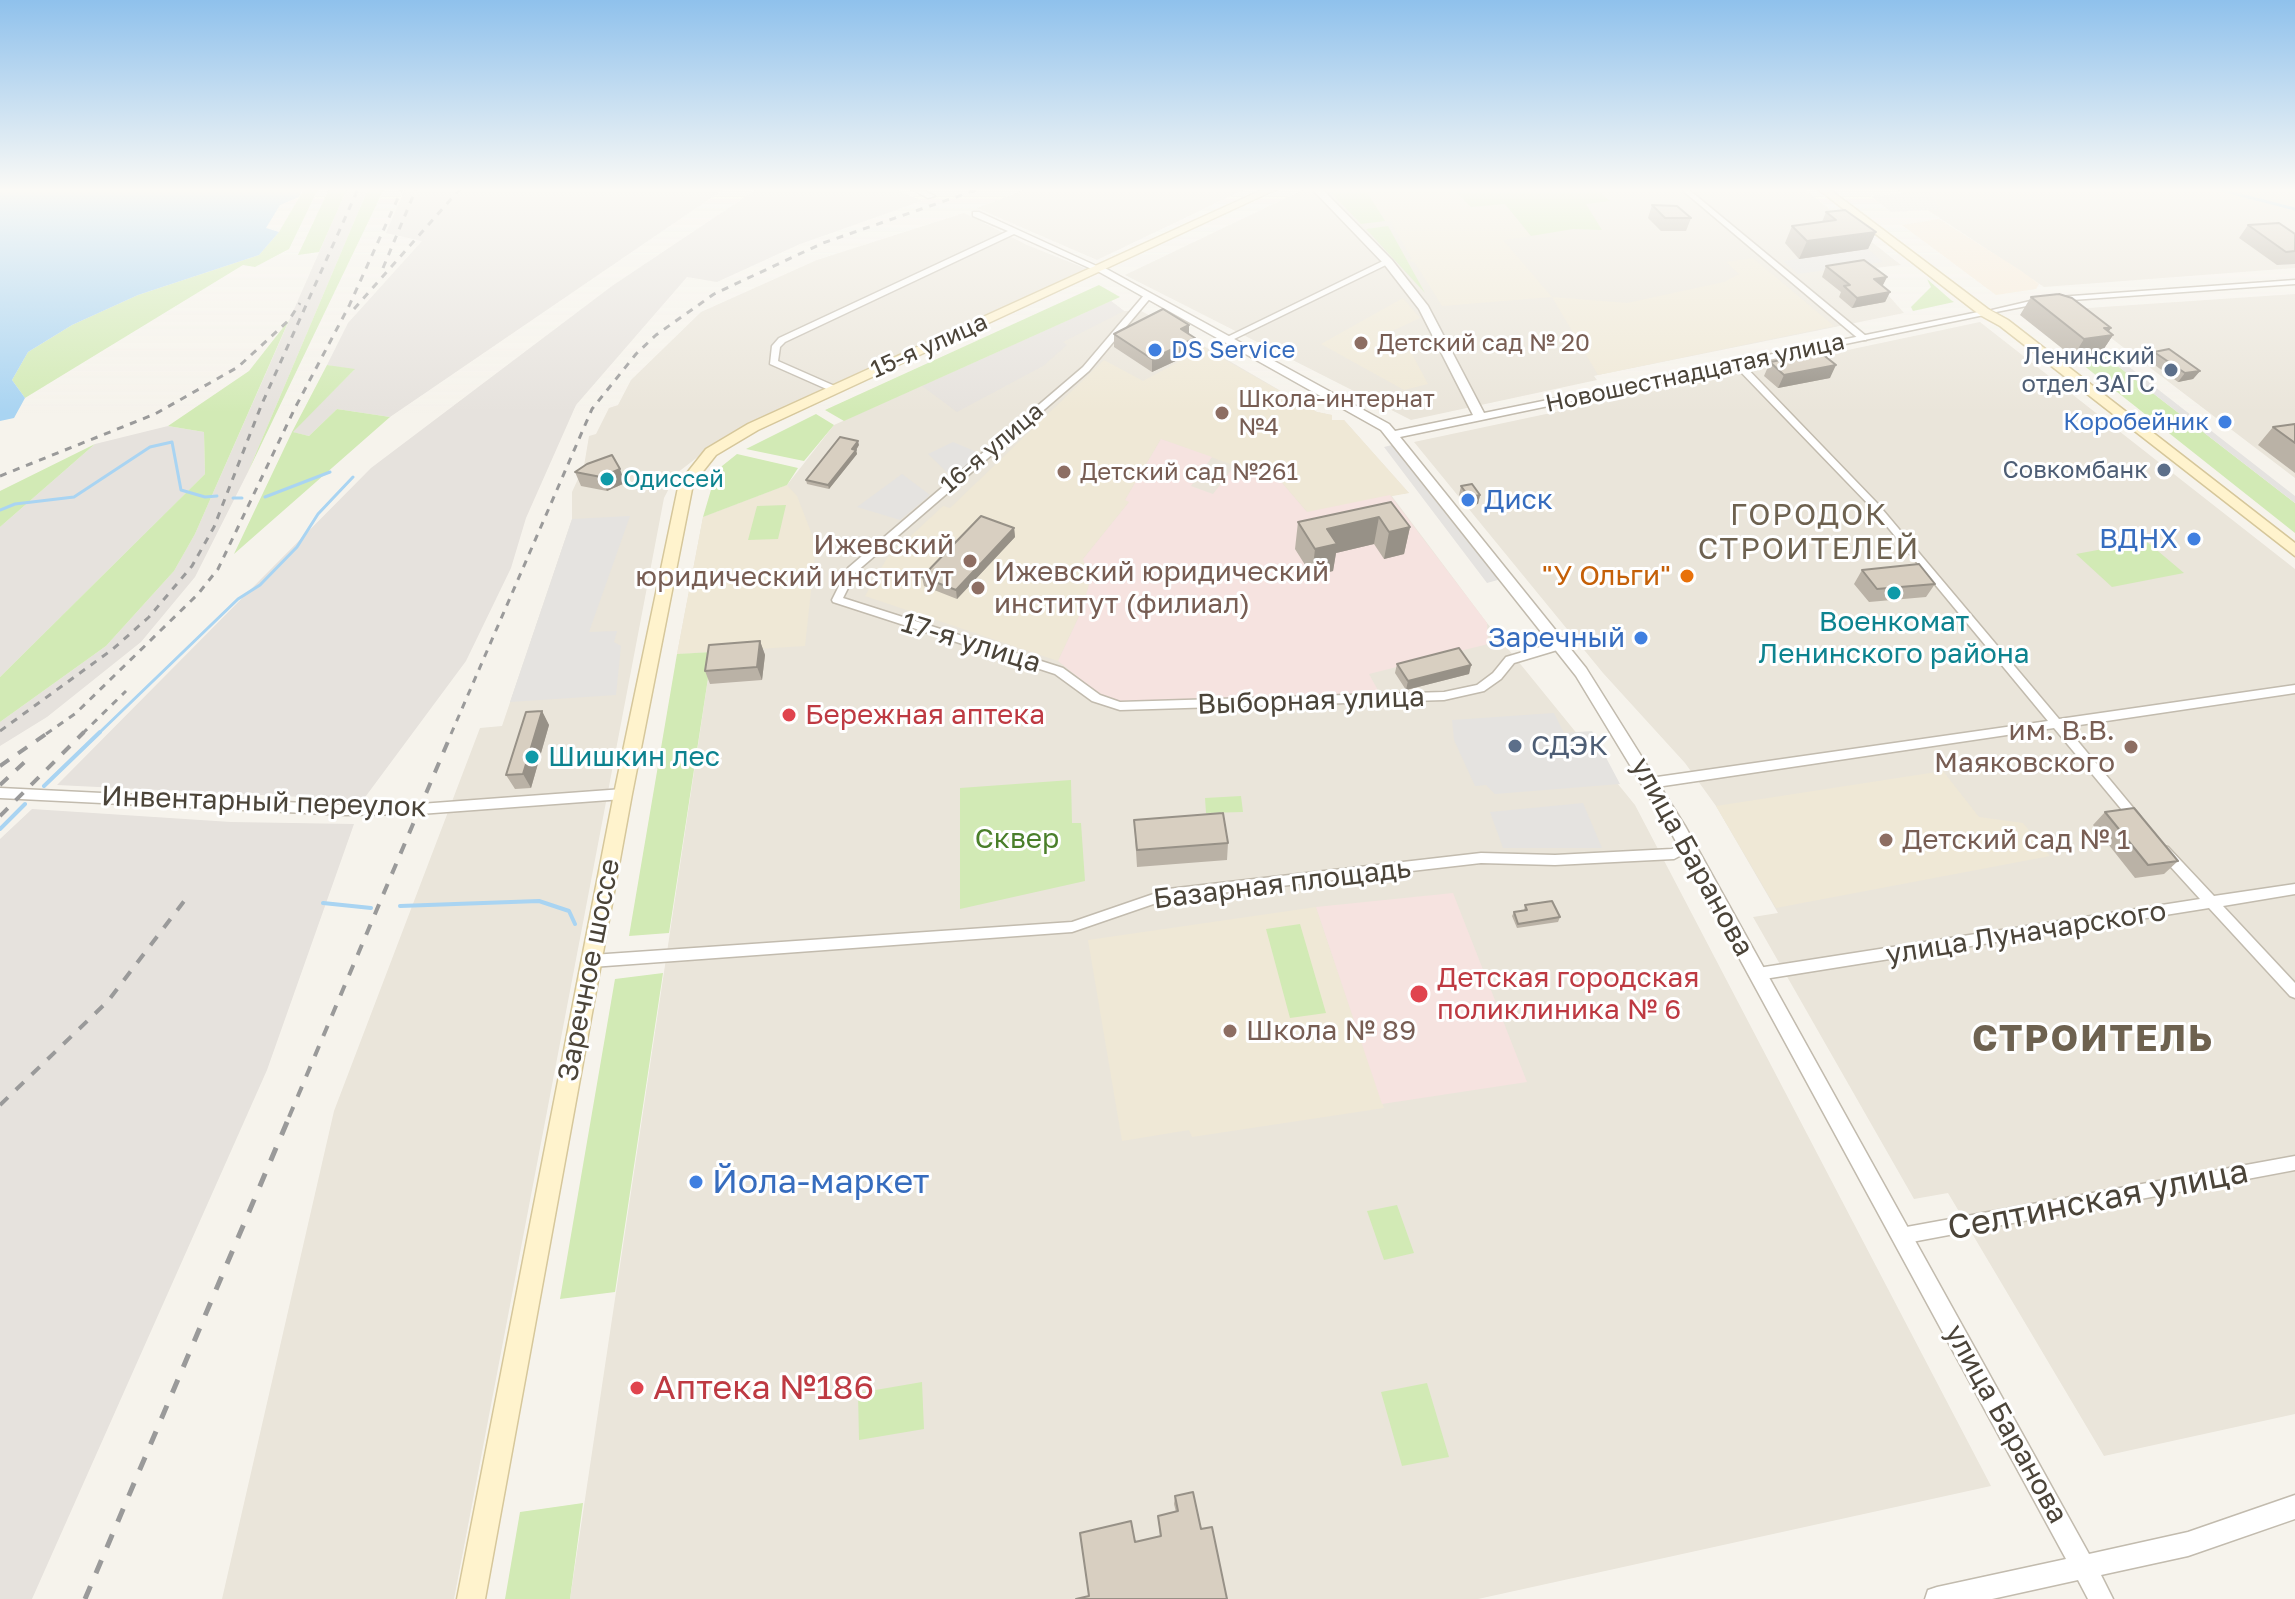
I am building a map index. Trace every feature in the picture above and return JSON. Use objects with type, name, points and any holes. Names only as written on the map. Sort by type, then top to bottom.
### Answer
[{"type":"main road","name":"15-я улица","points":[[803,404],[1111,264]]},
{"type":"main road","points":[[1925,264],[1990,311]]},
{"type":"main road","points":[[1930,264],[2295,551]]},
{"type":"main road","name":"Заречное шоссе","points":[[471,1599],[623,794],[686,483],[711,452],[803,404]]},
{"type":"street","points":[[834,389],[773,362],[776,346],[782,340],[945,264]]},
{"type":"street","name":"улица Баранова","points":[[1087,264],[1373,419],[1394,435],[1432,488],[1560,645],[1608,712],[1687,846],[2101,1599]]},
{"type":"street","points":[[1227,339],[1385,264]]},
{"type":"street","points":[[1389,264],[1424,308],[1480,417]]},
{"type":"street","points":[[1774,264],[1863,338]]},
{"type":"street","points":[[1990,311],[2047,300],[2295,282]]},
{"type":"street","name":"16-я улица","points":[[837,600],[852,570],[1086,369],[1148,296]]},
{"type":"street","name":"Новошестнадцатая улица","points":[[1394,435],[1990,311]]},
{"type":"street","points":[[1738,364],[1865,495],[2147,831]]},
{"type":"street","name":"17-я улица","points":[[837,600],[1059,671]]},
{"type":"street","name":"Выборная улица","points":[[1059,671],[1096,698],[1120,706],[1444,696],[1480,688],[1497,676],[1510,660],[1560,645]]},
{"type":"street","points":[[1650,783],[2295,689]]},
{"type":"street","name":"Инвентарный переулок","points":[[0,793],[346,810],[420,809],[623,794]]},
{"type":"street","points":[[2156,841],[2295,992]]},
{"type":"street","name":"Базарная площадь","points":[[592,961],[1072,927],[1125,906],[1168,894],[1481,858],[1555,860],[1674,854],[1687,846]]},
{"type":"street","name":"улица Луначарского","points":[[1758,974],[2295,889]]},
{"type":"street","name":"Селтинская улица","points":[[1901,1236],[2295,1163]]},
{"type":"street","points":[[1937,1599],[2188,1544],[2295,1507]]},
{"type":"shaded area","points":[[314,264],[336,264],[248,472],[195,577],[141,642],[47,717],[0,746],[0,722],[106,646],[174,571],[195,534]]},
{"type":"shaded area","points":[[402,264],[615,264],[390,417],[337,409],[309,436],[292,432],[354,370],[327,365],[348,323]]},
{"type":"shaded area","points":[[645,264],[757,264],[717,282],[687,277],[576,405],[526,518],[511,568],[466,661],[363,800],[57,785],[371,468]]},
{"type":"shaded area","points":[[809,264],[1074,264],[1087,269],[721,439],[677,473],[664,498],[454,1599],[222,1599],[334,1111],[480,728],[502,726],[572,519],[572,492],[584,466],[589,436],[596,434],[609,408],[618,405],[631,380],[701,312]]},
{"type":"shaded area","points":[[1149,264],[1899,264],[1865,269],[1904,313],[1598,375],[1594,376],[1597,380],[1411,420],[1125,275]]},
{"type":"shaded area","points":[[1415,264],[1523,264],[1552,297],[1442,306]]},
{"type":"shaded area","points":[[1728,264],[1760,264],[1834,326],[1598,375],[1552,297],[1627,303],[1724,282],[1739,274]]},
{"type":"shaded area","points":[[1786,264],[1872,264],[1798,274]]},
{"type":"shaded area","points":[[1954,264],[2010,264],[2039,284],[2036,289],[1996,295]]},
{"type":"shaded area","points":[[2009,264],[2295,264],[2295,268],[2044,287]]},
{"type":"shaded area","points":[[2295,294],[2295,478],[2073,309]]},
{"type":"shaded area","name":"Детский сад № 20","points":[[1403,298],[1420,318],[1390,332],[1412,354],[1428,384],[1404,390],[1321,344]]},
{"type":"shaded area","points":[[1111,301],[1124,311],[1141,311],[1164,323],[1317,412],[1332,415],[1332,420],[1344,420],[1409,493],[1391,495],[1487,623],[1635,805],[1991,1486],[1478,1599],[570,1599],[712,652],[677,654],[703,517],[787,485],[834,425]]},
{"type":"shaded area","points":[[1111,301],[1124,311],[1063,342],[1067,345],[1043,366],[957,412],[922,386]]},
{"type":"shaded area","points":[[1980,322],[2295,569],[2295,1414],[2104,1456],[1948,1193],[1914,1199],[1753,917],[1778,913],[1716,806],[1685,763],[1603,673],[1414,442]]},
{"type":"shaded area","points":[[1204,348],[1317,412],[1332,415],[1332,420],[1344,420],[1409,493],[1307,512],[1277,477],[1258,474],[1161,439],[1125,500],[1130,501],[1083,559],[1090,581],[1082,610],[1058,661],[865,596],[887,558],[943,506],[950,508],[1104,360],[1143,381]]},
{"type":"shaded area","points":[[2110,352],[2295,496],[2295,503],[2101,353]]},
{"type":"shaded area","points":[[168,426],[204,432],[205,474],[0,677],[0,527],[95,444]]},
{"type":"shaded area","points":[[1161,439],[1212,457],[1191,486],[1213,494],[1235,465],[1277,477],[1307,512],[1390,495],[1487,623],[1488,644],[1369,674],[1380,694],[1130,703],[1105,699],[1058,661],[1082,610],[1090,581],[1083,559],[1129,502],[1125,500]]},
{"type":"shaded area","points":[[953,442],[984,455],[954,479],[928,454]]},
{"type":"shaded area","points":[[1400,443],[1505,578],[1487,583],[1384,447]]},
{"type":"shaded area","points":[[902,474],[930,495],[900,520],[857,507]]},
{"type":"shaded area","points":[[787,485],[797,496],[816,545],[805,646],[677,654],[703,517]]},
{"type":"shaded area","points":[[630,516],[589,632],[617,631],[614,642],[621,646],[616,695],[510,702],[572,519]]},
{"type":"shaded area","points":[[1554,713],[1564,733],[1592,731],[1620,784],[1495,794],[1486,785],[1475,786],[1454,740],[1452,720]]},
{"type":"shaded area","name":"Детский сад № 1","points":[[1943,771],[1979,817],[2023,823],[2050,856],[1776,908],[1716,806]]},
{"type":"shaded area","points":[[1583,803],[1602,848],[1503,848],[1490,812]]},
{"type":"shaded area","points":[[32,809],[231,822],[354,824],[267,1070],[32,1599],[0,1599],[0,839]]},
{"type":"shaded area","name":"Детская городская поликлиника № 6","points":[[1453,893],[1527,1082],[1382,1104],[1316,907]]},
{"type":"shaded area","name":"Школа № 89","points":[[1316,907],[1384,1108],[1192,1137],[1189,1130],[1122,1141],[1088,940]]},
{"type":"green space","points":[[233,264],[261,264],[255,267],[243,265],[25,398],[12,380],[28,352],[72,325],[138,295]]},
{"type":"green space","points":[[336,264],[348,264],[248,472]]},
{"type":"green space","points":[[1398,264],[1409,264],[1425,293]]},
{"type":"green space","points":[[1927,279],[1954,302],[1913,311],[1911,307],[1931,287]]},
{"type":"green space","points":[[1099,285],[1120,297],[844,421],[825,410]]},
{"type":"green space","points":[[289,320],[195,534],[174,571],[106,646],[0,722],[0,677],[205,474],[204,432],[168,426],[249,371]]},
{"type":"green space","points":[[2101,353],[2295,503],[2295,533],[2073,357]]},
{"type":"green space","points":[[327,365],[355,369],[293,432],[309,436],[337,409],[390,417],[234,554],[292,432]]},
{"type":"green space","points":[[816,414],[834,425],[804,461],[746,449]]},
{"type":"green space","points":[[95,444],[0,527],[0,491]]},
{"type":"green space","points":[[737,454],[798,468],[787,485],[703,517],[713,483],[722,466]]},
{"type":"green space","points":[[786,505],[778,539],[748,540],[757,506]]},
{"type":"green space","points":[[2146,541],[2184,573],[2112,587],[2076,554]]},
{"type":"green space","points":[[712,652],[669,933],[629,936],[677,654]]},
{"type":"green space","name":"Сквер","points":[[1071,780],[1072,823],[1081,823],[1085,881],[960,909],[960,788]]},
{"type":"green space","points":[[1241,796],[1243,812],[1206,813],[1205,798]]},
{"type":"green space","points":[[1300,924],[1326,1013],[1290,1018],[1266,929]]},
{"type":"green space","points":[[663,973],[615,1292],[560,1299],[615,979]]},
{"type":"green space","points":[[1397,1205],[1414,1253],[1384,1260],[1367,1211]]},
{"type":"green space","points":[[922,1382],[924,1429],[859,1440],[858,1393]]},
{"type":"green space","points":[[1427,1383],[1449,1457],[1402,1466],[1381,1392]]},
{"type":"green space","points":[[583,1503],[570,1599],[505,1599],[520,1512]]},
{"type":"water","points":[[0,264],[233,264],[138,295],[72,325],[28,352],[12,380],[25,398],[14,418],[0,421]]},
{"type":"building","points":[[1869,264],[1887,277],[1874,279],[1890,292],[1857,298],[1844,286],[1850,285],[1826,266]]},
{"type":"building","points":[[2059,294],[2072,298],[2111,328],[2104,328],[2113,335],[2084,339],[2031,297]]},
{"type":"building","points":[[1163,309],[1189,325],[1181,329],[1195,338],[1152,359],[1114,334]]},
{"type":"building","points":[[2169,349],[2200,371],[2185,373],[2154,352]]},
{"type":"building","points":[[1821,353],[1836,365],[1784,375],[1770,362]]},
{"type":"building","points":[[2295,424],[2295,443],[2273,427]]},
{"type":"building","points":[[840,437],[858,441],[852,449],[856,450],[828,485],[806,480]]},
{"type":"building","points":[[612,455],[620,469],[601,477],[575,472],[587,464]]},
{"type":"building","points":[[1472,484],[1480,495],[1469,497],[1461,486]]},
{"type":"building","points":[[1391,502],[1410,527],[1389,532],[1379,517],[1327,529],[1337,544],[1315,549],[1298,522]]},
{"type":"building","name":"Ижевский юридический институт","points":[[981,516],[1014,528],[956,590],[922,577]]},
{"type":"building","points":[[1919,564],[1935,584],[1877,589],[1862,570]]},
{"type":"building","points":[[760,641],[757,667],[705,671],[709,645]]},
{"type":"building","points":[[1459,648],[1471,665],[1408,681],[1397,664]]},
{"type":"building","points":[[542,711],[523,774],[506,775],[526,712]]},
{"type":"building","points":[[2134,808],[2178,861],[2148,865],[2105,812]]},
{"type":"building","points":[[1223,813],[1228,843],[1137,850],[1134,820]]},
{"type":"building","points":[[1552,901],[1560,917],[1518,924],[1514,912],[1527,910],[1525,905]]},
{"type":"building","points":[[1193,1492],[1201,1529],[1212,1527],[1227,1599],[1076,1599],[1089,1596],[1080,1533],[1131,1521],[1135,1542],[1161,1536],[1158,1516],[1178,1511],[1175,1496]]},
{"type":"waterway","points":[[0,510],[15,504],[74,497],[150,447],[172,442],[181,490],[205,497],[217,496]]},
{"type":"waterway","points":[[265,497],[330,472]]},
{"type":"waterway","points":[[98,734],[238,599],[260,585],[297,547],[318,514],[353,477]]},
{"type":"waterway","points":[[233,498],[242,498]]},
{"type":"waterway","points":[[44,786],[100,732]]},
{"type":"waterway","points":[[0,829],[25,804]]},
{"type":"waterway","points":[[400,906],[539,901],[569,911],[575,924]]},
{"type":"waterway","points":[[323,903],[371,908]]},
{"type":"railway","points":[[0,731],[113,649],[149,617],[192,566],[214,527],[261,406],[325,264]]},
{"type":"railway","points":[[46,734],[76,713],[198,594],[218,569],[368,264]]},
{"type":"railway","points":[[383,268],[385,264]]},
{"type":"railway","points":[[354,309],[394,264]]},
{"type":"railway","points":[[451,734],[592,409],[636,354],[656,335],[714,294],[779,264]]},
{"type":"railway","points":[[0,476],[155,414],[238,367],[289,320],[300,303]]},
{"type":"railway","points":[[82,734],[126,691]]},
{"type":"railway","points":[[0,766],[49,732]]},
{"type":"railway","points":[[289,1117],[452,732]]},
{"type":"railway","points":[[0,816],[82,734]]},
{"type":"railway","points":[[0,785],[30,757]]},
{"type":"railway","points":[[0,1105],[108,1001],[185,900]]},
{"type":"railway","points":[[85,1599],[290,1115]]},
{"type":"place","name":"Детский сад № 20","points":[[1361,343]]},
{"type":"place","name":"DS Service","points":[[1155,350]]},
{"type":"place","name":"Ленинский отдел ЗАГС","points":[[2171,370]]},
{"type":"place","name":"Школа-интернат №4","points":[[1222,413]]},
{"type":"place","name":"Коробейник","points":[[2225,422]]},
{"type":"place","name":"Совкомбанк","points":[[2164,470]]},
{"type":"place","name":"Детский сад №261","points":[[1064,472]]},
{"type":"place","name":"Одиссей","points":[[607,479]]},
{"type":"place","name":"Диск","points":[[1468,500]]},
{"type":"place","name":"ВДНХ","points":[[2194,539]]},
{"type":"place","name":"Ижевский юридический институт","points":[[970,561]]},
{"type":"place","name":"\"У Ольги\"","points":[[1687,576]]},
{"type":"place","name":"Ижевский юридический институт (филиал)","points":[[978,588]]},
{"type":"place","name":"Военкомат Ленинского района","points":[[1894,593]]},
{"type":"place","name":"Заречный","points":[[1641,638]]},
{"type":"place","name":"Бережная аптека","points":[[789,715]]},
{"type":"place","name":"СДЭК","points":[[1515,746]]},
{"type":"place","name":"им. В.В. Маяковского","points":[[2131,747]]},
{"type":"place","name":"Шишкин лес","points":[[532,757]]},
{"type":"place","name":"Детский сад № 1","points":[[1886,840]]},
{"type":"place","name":"Детская городская поликлиника № 6","points":[[1419,994]]},
{"type":"place","name":"Школа № 89","points":[[1230,1031]]},
{"type":"place","name":"Йола-маркет","points":[[696,1182]]},
{"type":"place","name":"Аптека №186","points":[[637,1388]]},
{"type":"district","name":"ГОРОДОК СТРОИТЕЛЕЙ","points":[[1809,532]]},
{"type":"district","name":"СТРОИТЕЛЬ","points":[[2093,1040]]}]
